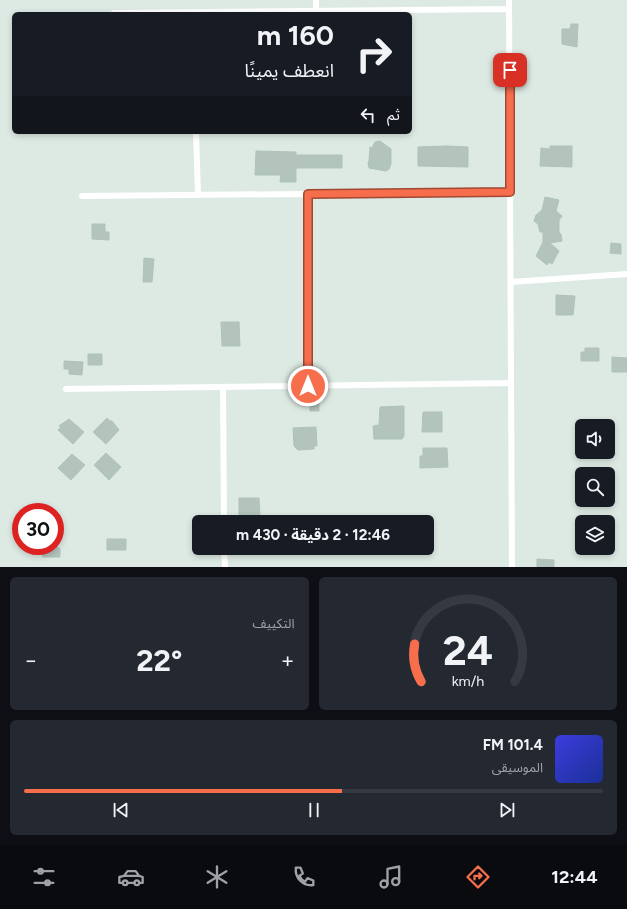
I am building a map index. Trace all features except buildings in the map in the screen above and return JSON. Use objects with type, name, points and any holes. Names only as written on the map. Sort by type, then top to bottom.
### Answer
[{"type":"street","points":[[316,0],[316,11]]},
{"type":"street","points":[[509,0],[512,567]]},
{"type":"street","points":[[255,12],[509,9]]},
{"type":"street","points":[[196,134],[198,195]]},
{"type":"street","points":[[82,196],[510,192]]},
{"type":"street","points":[[308,194],[308,386]]},
{"type":"street","points":[[511,282],[627,274]]},
{"type":"street","points":[[66,389],[511,383]]},
{"type":"street","points":[[223,387],[224,515]]},
{"type":"street","points":[[224,555],[225,567]]},
{"type":"route","points":[[308,386],[308,194],[510,192],[510,70]]}]
